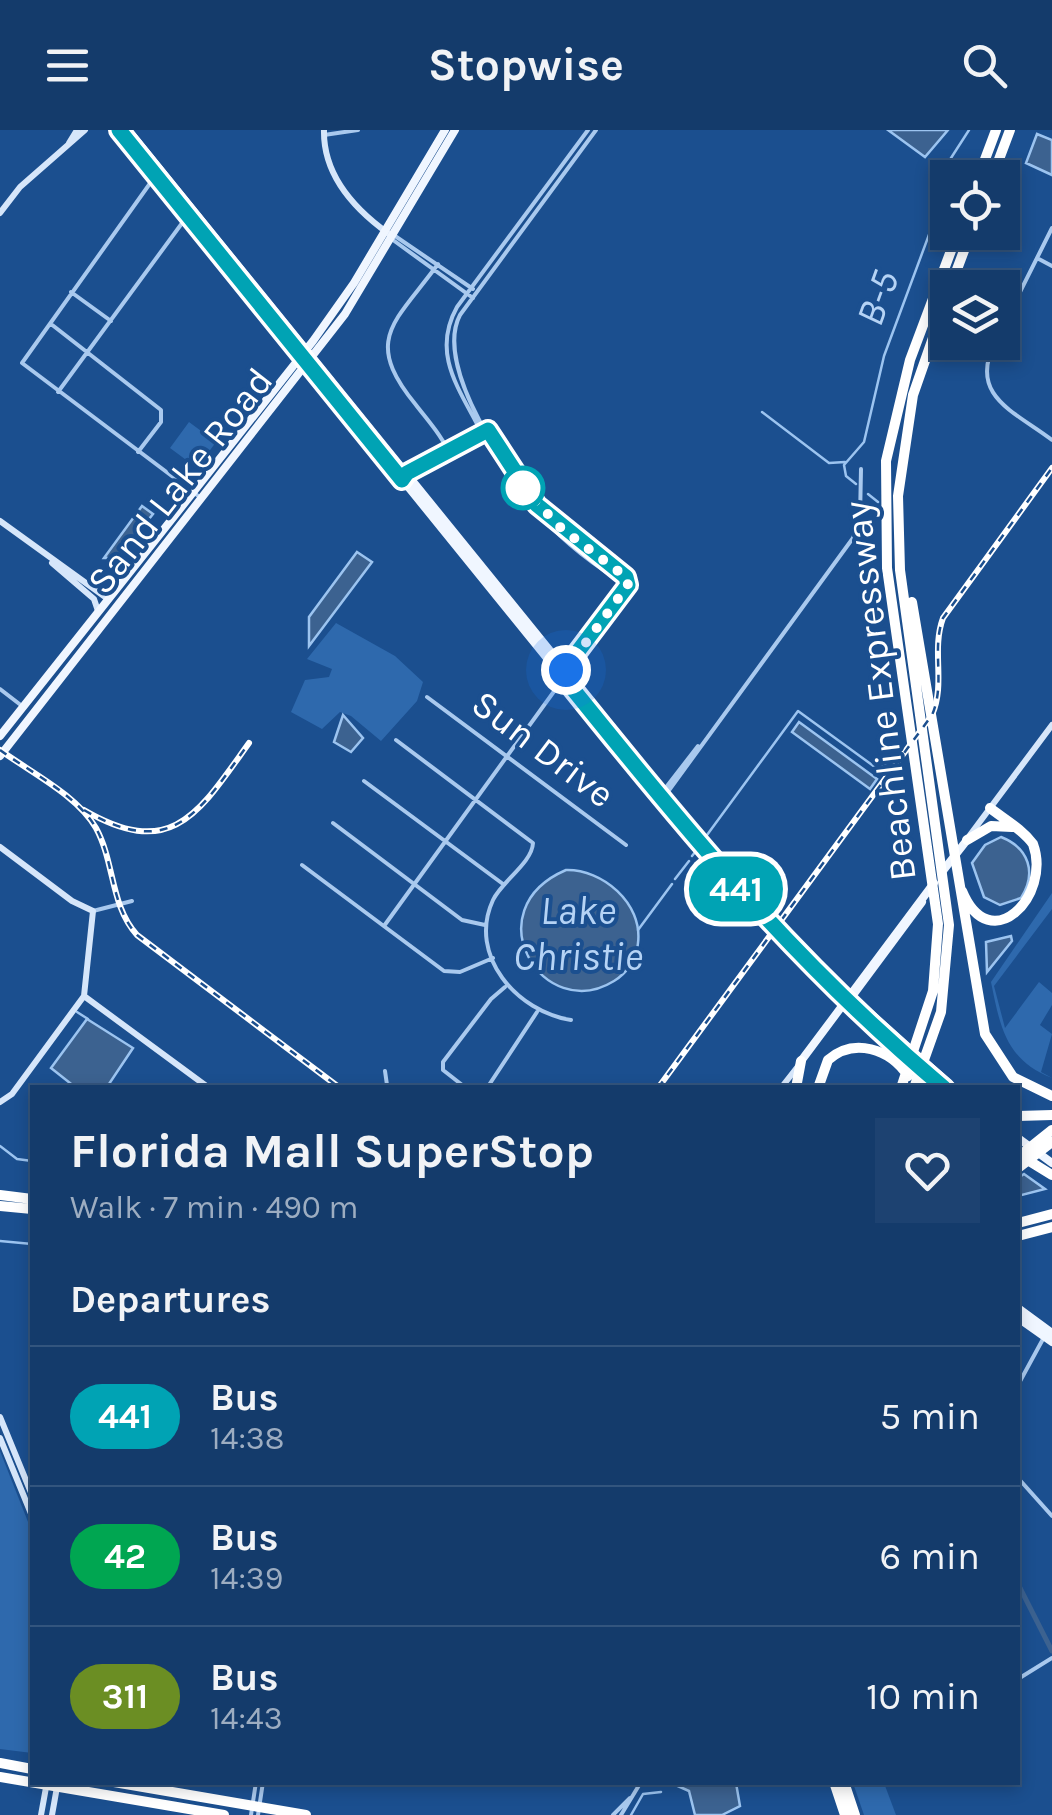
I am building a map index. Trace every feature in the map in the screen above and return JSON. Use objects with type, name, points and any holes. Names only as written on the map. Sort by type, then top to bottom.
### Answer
[{"type":"highway","points":[[985,160],[996,130]]},
{"type":"highway","points":[[999,160],[1010,130]]},
{"type":"highway","name":"Beachline Expressway","points":[[898,1085],[920,1028],[938,954],[932,866],[886,556],[886,461],[904,378],[951,250]]},
{"type":"highway","name":"Beachline Expressway","points":[[916,1085],[949,968],[946,886],[900,562],[898,496],[904,431],[930,343]]},
{"type":"highway","points":[[900,562],[930,700],[950,842],[990,1046],[1015,1079],[1052,1096]]},
{"type":"highway","points":[[956,874],[964,896],[978,913],[998,920],[1019,916],[1036,897],[1042,874],[1038,853],[1024,834],[990,808]]},
{"type":"highway","points":[[966,840],[999,825],[1024,834]]},
{"type":"highway","points":[[863,1018],[904,1064],[914,1085]]},
{"type":"highway","points":[[819,1085],[828,1060],[854,1048],[892,1058],[913,1085]]},
{"type":"highway","points":[[789,1085],[801,1061]]},
{"type":"highway","points":[[1020,1116],[1052,1115]]},
{"type":"highway","points":[[1020,1156],[1045,1143],[1052,1130]]},
{"type":"highway","points":[[1020,1157],[1052,1173]]},
{"type":"highway","points":[[0,1196],[30,1199]]},
{"type":"highway","points":[[0,1206],[30,1209]]},
{"type":"highway","points":[[1020,1222],[1052,1214]]},
{"type":"highway","points":[[1020,1235],[1052,1226]]},
{"type":"highway","points":[[0,1763],[30,1769]]},
{"type":"highway","points":[[0,1777],[30,1781]]},
{"type":"highway","points":[[58,1785],[224,1815]]},
{"type":"highway","points":[[129,1785],[255,1811],[306,1815]]},
{"type":"highway","points":[[835,1785],[845,1815]]},
{"type":"highway","points":[[845,1785],[855,1815]]},
{"type":"main road","points":[[119,130],[190,212]]},
{"type":"main road","points":[[128,130],[372,444],[422,491],[564,672]]},
{"type":"main road","name":"Sand Lake Road","points":[[313,358],[360,291],[445,130]]},
{"type":"main road","name":"Sand Lake Road","points":[[428,162],[455,130]]},
{"type":"main road","name":"Sand Lake Road","points":[[0,756],[228,468],[388,233]]},
{"type":"main road","points":[[304,358],[313,358],[742,896],[848,998],[950,1085]]},
{"type":"main road","name":"Sand Lake Road","points":[[0,736],[304,358]]},
{"type":"main road","points":[[228,468],[249,422]]},
{"type":"main road","points":[[115,609],[121,583]]},
{"type":"main road","points":[[97,631],[108,609],[108,599]]},
{"type":"main road","points":[[32,713],[30,701],[38,684]]},
{"type":"main road","points":[[16,735],[24,718],[22,706]]},
{"type":"main road","points":[[662,794],[863,1018],[941,1085]]},
{"type":"main road","points":[[801,1061],[966,840]]},
{"type":"main road","points":[[742,896],[757,902]]},
{"type":"main road","points":[[1020,1139],[1052,1163]]},
{"type":"main road","points":[[1020,1310],[1049,1336]]},
{"type":"main road","points":[[1020,1319],[1049,1336]]},
{"type":"street","points":[[66,148],[77,130]]},
{"type":"street","points":[[0,212],[20,188],[85,130]]},
{"type":"street","points":[[358,130],[324,132],[327,162],[335,178],[364,217],[438,264],[472,293]]},
{"type":"street","points":[[592,131],[472,293],[455,325],[452,349],[458,374],[486,434],[537,505],[628,585],[595,624]]},
{"type":"street","points":[[156,175],[22,364],[204,500]]},
{"type":"street","points":[[58,392],[190,212]]},
{"type":"street","points":[[1020,292],[1052,228]]},
{"type":"street","points":[[388,233],[434,270],[472,293]]},
{"type":"street","points":[[1037,258],[1052,266]]},
{"type":"street","points":[[438,264],[393,327],[385,353],[391,374],[450,454]]},
{"type":"street","points":[[71,292],[111,321]]},
{"type":"street","points":[[50,323],[163,414],[138,452]]},
{"type":"street","points":[[987,360],[984,368],[988,388],[1052,440]]},
{"type":"street","points":[[407,477],[486,434]]},
{"type":"street","points":[[407,477],[450,454]]},
{"type":"street","points":[[662,794],[854,538],[860,520],[860,469]]},
{"type":"street","points":[[422,491],[420,479],[426,470]]},
{"type":"street","points":[[0,520],[94,599],[98,612]]},
{"type":"street","points":[[44,555],[108,599]]},
{"type":"street","points":[[384,926],[508,758],[624,579]]},
{"type":"street","points":[[0,689],[22,706]]},
{"type":"street","name":"Sun Drive","points":[[427,697],[626,846]]},
{"type":"street","points":[[966,840],[1052,725]]},
{"type":"street","points":[[396,740],[533,843],[532,853],[503,884],[490,906],[486,926],[492,958],[507,986],[537,1012],[571,1020]]},
{"type":"street","points":[[364,781],[503,884]]},
{"type":"street","points":[[332,823],[462,920],[486,926]]},
{"type":"street","points":[[0,847],[79,906],[93,911],[132,901]]},
{"type":"street","points":[[302,865],[451,973],[492,958]]},
{"type":"street","points":[[0,1102],[12,1094],[84,996],[93,911]]},
{"type":"street","points":[[463,1085],[442,1066],[491,998],[507,986]]},
{"type":"street","points":[[84,996],[205,1085]]},
{"type":"street","points":[[490,1085],[537,1012]]},
{"type":"street","points":[[385,1071],[385,1085]]},
{"type":"street","points":[[1020,1382],[1049,1336]]},
{"type":"street","points":[[0,1417],[30,1491]]},
{"type":"street","points":[[0,1438],[30,1511]]},
{"type":"street","points":[[1020,1480],[1052,1516]]},
{"type":"street","points":[[1020,1678],[1052,1658]]},
{"type":"street","points":[[41,1815],[52,1785]]},
{"type":"street","points":[[52,1785],[52,1815]]},
{"type":"street","points":[[255,1811],[259,1785]]},
{"type":"street","points":[[613,1815],[639,1785]]},
{"type":"street","points":[[620,1815],[639,1785]]},
{"type":"shaded area","points":[[189,422],[216,442],[197,468],[170,448]]},
{"type":"shaded area","points":[[336,623],[395,656],[423,682],[417,701],[381,741],[351,716],[340,712],[322,729],[291,712],[305,680],[329,677],[332,669],[307,659]]},
{"type":"shaded area","points":[[1052,893],[1052,909],[994,986],[1005,1028],[1039,982],[1052,993],[1052,1005],[1040,1025],[1052,1034],[1041,1072],[1052,1078],[1037,1071],[1024,1062],[1015,1052],[1002,1027],[991,982]]},
{"type":"shaded area","points":[[0,1451],[30,1527],[30,1753],[0,1749]]},
{"type":"shaded area","points":[[854,1785],[885,1785],[896,1815],[864,1815]]},
{"type":"water","points":[[888,130],[948,130],[925,157]]},
{"type":"water","points":[[1037,134],[1052,140],[1052,175],[1026,163]]},
{"type":"water","points":[[142,506],[153,514],[118,558],[104,558]]},
{"type":"water","points":[[357,552],[372,562],[309,646],[309,617]]},
{"type":"water","points":[[343,715],[363,738],[351,752],[334,742]]},
{"type":"water","points":[[799,722],[877,779],[870,789],[792,732]]},
{"type":"water","points":[[1001,837],[1024,855],[1029,879],[1021,898],[1000,905],[984,897],[972,863],[985,845]]},
{"type":"water","name":"Lake Christie","points":[[566,870],[580,871],[606,882],[627,902],[638,928],[637,949],[627,970],[614,981],[588,991],[563,988],[543,976],[528,957],[522,934],[524,910],[538,888]]},
{"type":"water","points":[[1011,936],[1012,941],[987,972],[986,942]]},
{"type":"water","points":[[87,1019],[133,1048],[108,1085],[72,1085],[51,1068]]},
{"type":"water","points":[[1024,1174],[1045,1189],[1020,1195],[1020,1177]]},
{"type":"water","points":[[676,1785],[736,1785],[740,1806],[722,1815],[695,1815],[689,1791]]},
{"type":"waterway","name":"B-5","points":[[856,484],[846,476],[844,465],[864,442],[884,356],[940,205],[942,172],[969,130]]},
{"type":"waterway","points":[[762,412],[829,463],[845,462]]},
{"type":"waterway","name":"B-5","points":[[868,494],[878,502]]},
{"type":"waterway","name":"B-5","points":[[707,835],[798,711],[879,770],[887,762]]},
{"type":"waterway","name":"B-5","points":[[692,856],[696,851]]},
{"type":"waterway","name":"B-5","points":[[675,879],[689,861]]},
{"type":"waterway","name":"B-5","points":[[638,930],[672,884]]},
{"type":"waterway","points":[[77,1012],[88,1019]]},
{"type":"waterway","points":[[0,1146],[17,1159],[30,1161]]},
{"type":"waterway","points":[[0,1241],[30,1244]]},
{"type":"waterway","points":[[1020,1588],[1052,1651]]},
{"type":"waterway","points":[[631,1815],[643,1794],[661,1792]]},
{"type":"railway","points":[[660,1085],[932,715],[938,691],[938,643],[943,618],[1052,468]]},
{"type":"railway","points":[[84,810],[115,825],[140,831],[162,830],[199,808],[249,743]]},
{"type":"railway","points":[[0,750],[88,816],[102,841],[122,911],[137,935],[336,1085]]},
{"type":"bus line","name":"441","points":[[119,130],[272,324],[402,480],[407,473],[488,430],[537,505],[626,577],[628,585],[573,658],[564,678],[704,852],[774,930],[845,1002],[940,1085]]},
{"type":"route","points":[[523,488],[562,529],[626,577],[628,585],[566,670]]}]
